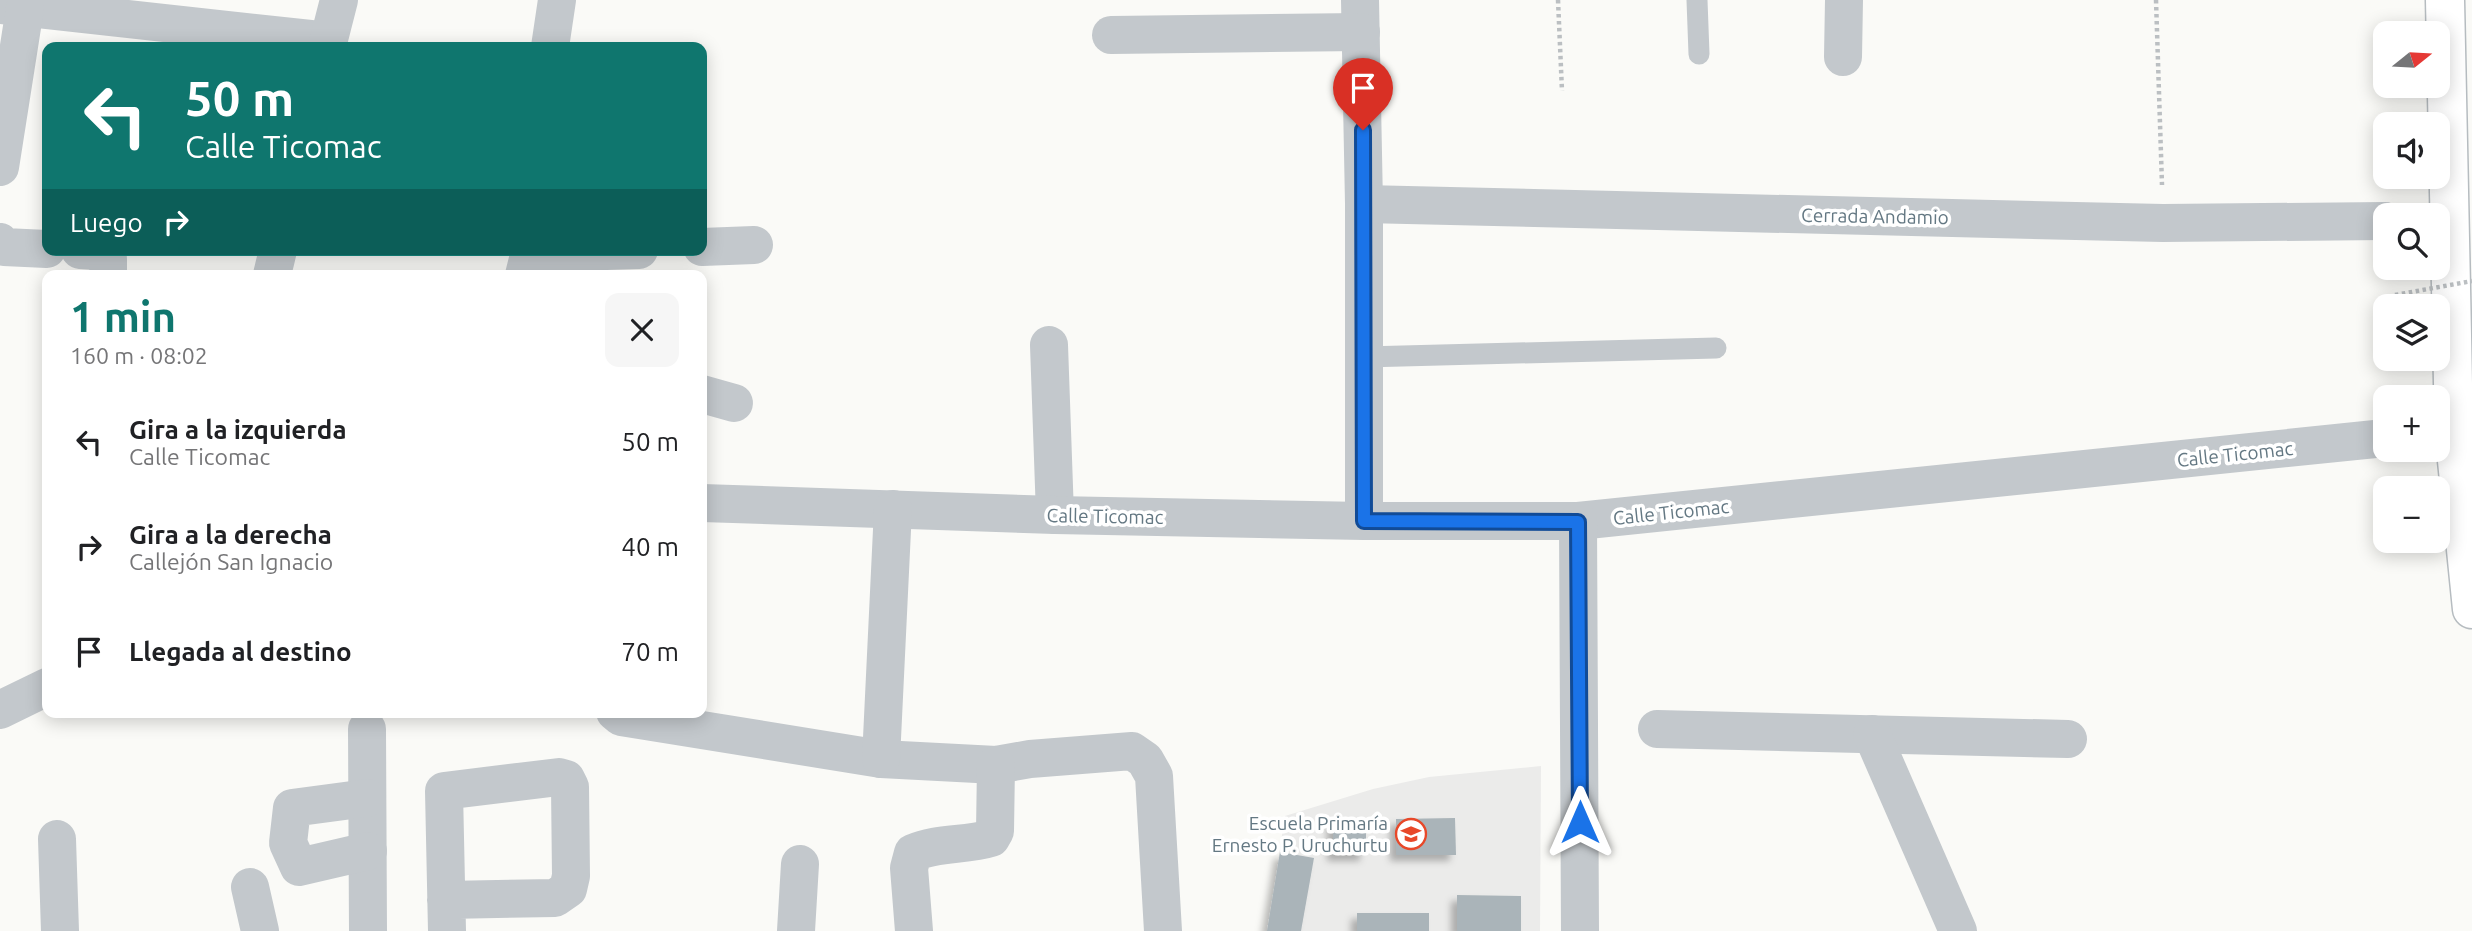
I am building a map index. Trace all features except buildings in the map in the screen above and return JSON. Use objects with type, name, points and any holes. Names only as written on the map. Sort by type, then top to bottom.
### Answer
[{"type":"main road","points":[[2445,0],[2453,220],[2455,432],[2472,609]]},
{"type":"street","points":[[328,42],[339,0]]},
{"type":"street","points":[[551,42],[557,0]]},
{"type":"street","points":[[1843,57],[1844,0]]},
{"type":"street","points":[[0,167],[13,6],[311,42]]},
{"type":"street","points":[[1111,35],[1361,16],[1364,521]]},
{"type":"street","name":"Cerrada Andamio","points":[[1364,204],[2163,222],[2373,221]]},
{"type":"street","points":[[0,242],[4,247],[42,249]]},
{"type":"street","points":[[707,247],[754,246]]},
{"type":"street","points":[[525,270],[528,259],[534,256]]},
{"type":"street","points":[[1049,345],[1055,515]]},
{"type":"street","name":"Calle Ticomac","points":[[707,503],[1055,515],[1578,522],[2373,439]]},
{"type":"street","points":[[881,759],[893,509]]},
{"type":"street","points":[[1578,522],[1580,931]]},
{"type":"street","points":[[0,710],[42,689]]},
{"type":"street","points":[[627,718],[881,759],[996,765],[1030,759],[1132,751],[1145,760],[1154,776],[1163,931]]},
{"type":"street","points":[[367,729],[368,931]]},
{"type":"street","points":[[1657,729],[2068,739]]},
{"type":"street","points":[[1872,734],[1958,931]]},
{"type":"street","points":[[914,931],[909,868],[913,853],[927,847],[991,838],[995,831],[996,765]]},
{"type":"street","points":[[559,777],[566,779],[570,787],[571,876],[568,889],[555,898],[446,915],[444,791],[559,777]]},
{"type":"street","points":[[367,798],[292,808],[288,843],[299,867],[368,851]]},
{"type":"street","points":[[57,839],[60,931]]},
{"type":"street","points":[[796,931],[800,864]]},
{"type":"street","points":[[250,887],[260,931]]},
{"type":"lane","points":[[1697,0],[1699,54]]},
{"type":"lane","points":[[1364,357],[1716,348]]},
{"type":"path","points":[[1559,0],[1562,91]]},
{"type":"path","points":[[2156,0],[2163,222]]},
{"type":"path","points":[[2400,294],[2472,281]]},
{"type":"shaded area","name":"Escuela Primaría Ernesto P. Uruchurtu","points":[[1541,766],[1540,931],[1267,931],[1285,816],[1373,789],[1429,777]]},
{"type":"place","name":"Escuela Primaría Ernesto P. Uruchurtu","points":[[1411,834]]},
{"type":"route","points":[[1363,130],[1364,521],[1578,522],[1580,822]]}]
